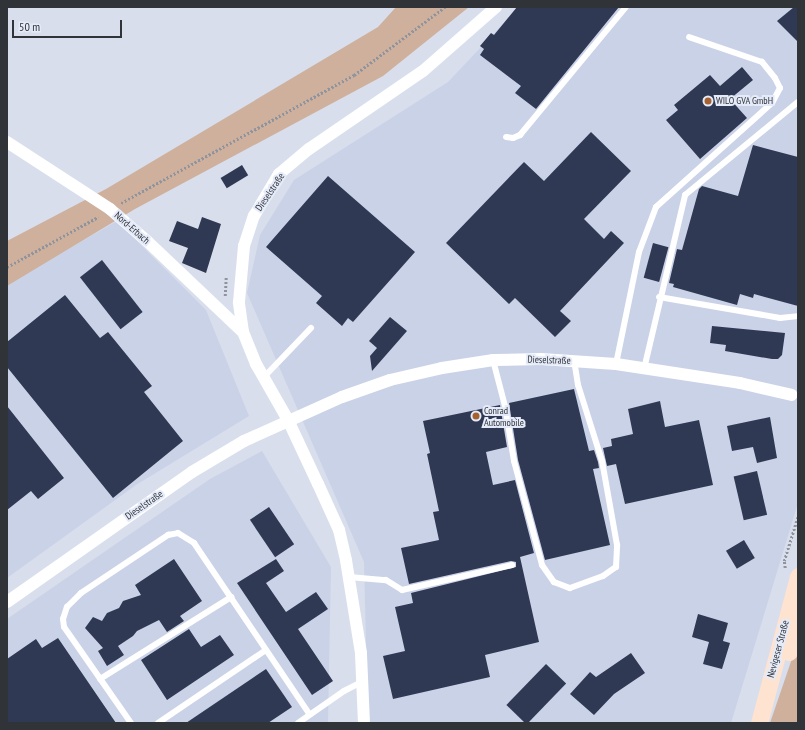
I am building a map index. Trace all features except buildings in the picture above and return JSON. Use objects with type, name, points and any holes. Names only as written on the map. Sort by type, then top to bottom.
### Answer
[{"type":"main road","name":"Nevigeser Straße","points":[[759,723],[798,576]]},
{"type":"main road","name":"Nevigeser Straße","points":[[766,723],[798,624]]},
{"type":"street","name":"Dieselstraße","points":[[364,723],[363,682],[349,577],[339,530],[288,420],[264,377],[243,332],[239,302],[244,246],[254,216],[279,174],[309,149],[423,71],[496,7]]},
{"type":"street","name":"Nord-Erbach","points":[[7,142],[110,210],[147,241],[243,332]]},
{"type":"street","name":"Dieselstraße","points":[[7,602],[192,472],[288,420],[390,380],[442,368],[493,360],[541,359],[616,364],[740,383],[792,395]]},
{"type":"lane","points":[[506,137],[513,138],[520,135],[626,7]]},
{"type":"lane","points":[[616,364],[639,252],[656,207],[772,103],[780,88],[775,78],[762,62],[689,37]]},
{"type":"lane","points":[[644,369],[659,296],[685,195],[798,102]]},
{"type":"lane","points":[[659,296],[780,318],[798,316]]},
{"type":"lane","points":[[264,377],[311,328]]},
{"type":"lane","points":[[493,360],[505,406],[514,461],[542,565],[554,582],[570,588],[603,576],[616,567],[617,545],[602,461],[578,385],[574,361]]},
{"type":"lane","points":[[131,723],[64,627],[63,619],[68,607],[81,592],[168,535],[178,533],[194,543],[310,714]]},
{"type":"lane","points":[[349,577],[386,580],[402,590],[512,565]]},
{"type":"lane","points":[[100,679],[231,597]]},
{"type":"lane","points":[[158,723],[266,650]]},
{"type":"lane","points":[[298,723],[344,690],[363,682]]},
{"type":"path","points":[[7,266],[354,75],[445,7]]},
{"type":"shaded area","points":[[396,7],[469,7],[383,76],[135,209],[7,286],[7,241],[106,189],[378,27]]},
{"type":"shaded area","points":[[519,7],[798,7],[798,503],[731,723],[368,723],[364,562],[247,293],[260,235],[294,180],[448,82]]},
{"type":"shaded area","points":[[117,221],[206,310],[249,416],[136,485],[7,578],[7,284]]},
{"type":"shaded area","points":[[262,451],[331,567],[328,723],[7,723],[7,619],[210,479]]},
{"type":"shaded area","points":[[798,641],[798,723],[770,723]]},
{"type":"place","name":"WILO GVA GmbH","points":[[708,101]]},
{"type":"place","name":"Conrad Automobile","points":[[476,416]]}]
